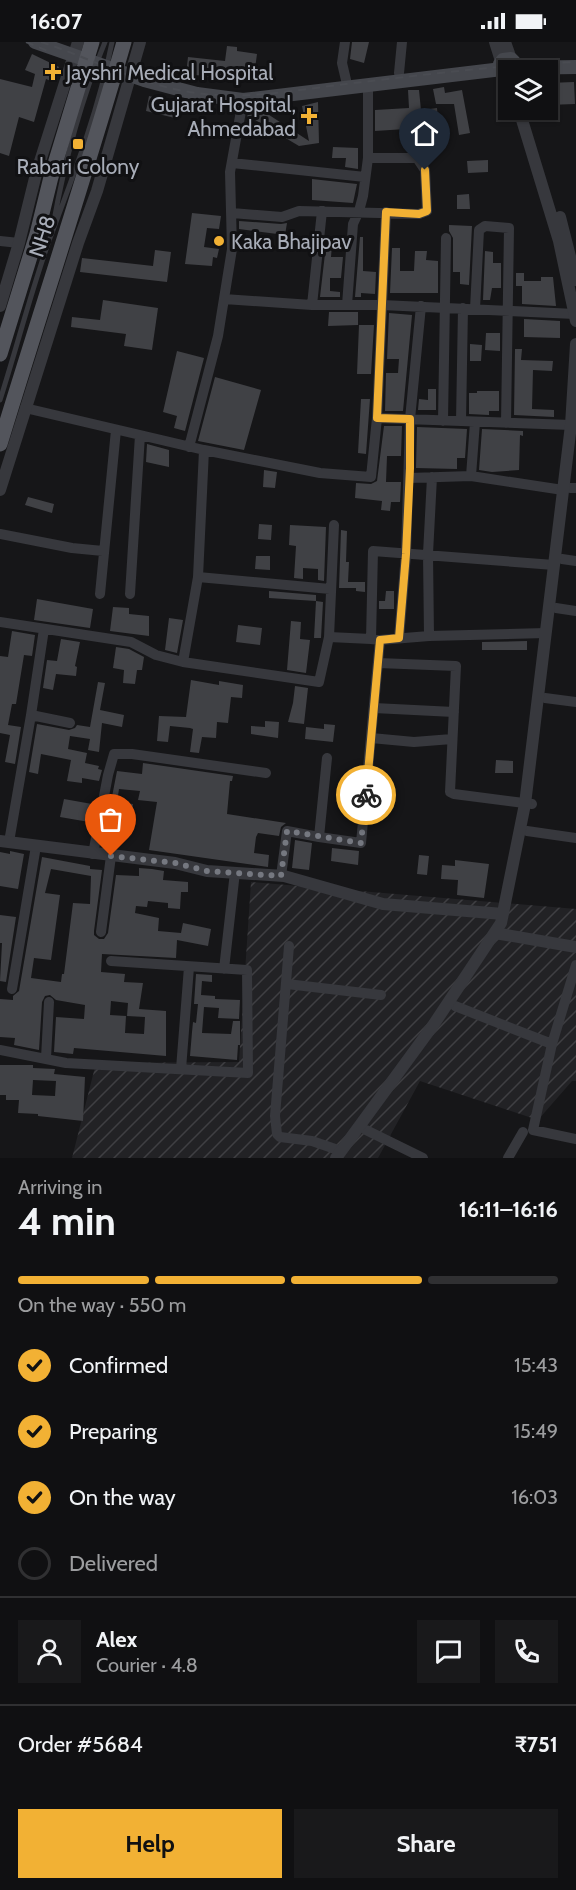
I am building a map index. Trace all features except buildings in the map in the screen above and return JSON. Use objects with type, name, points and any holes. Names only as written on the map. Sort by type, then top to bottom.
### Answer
[{"type":"main road","points":[[34,42],[197,94],[243,100],[498,68]]},
{"type":"main road","points":[[54,42],[98,62],[198,87],[240,92],[399,73],[498,68]]},
{"type":"main road","name":"NH8","points":[[0,354],[38,234],[51,177],[98,62],[124,42]]},
{"type":"main road","points":[[558,60],[576,58]]},
{"type":"main road","name":"NH8","points":[[0,444],[62,241],[82,186],[98,62]]},
{"type":"main road","points":[[558,67],[576,67]]},
{"type":"street","points":[[0,306],[36,174],[98,62],[140,42]]},
{"type":"street","points":[[345,42],[342,63],[346,80]]},
{"type":"street","points":[[399,73],[402,42]]},
{"type":"street","points":[[495,42],[505,60]]},
{"type":"street","points":[[505,42],[508,60]]},
{"type":"street","points":[[0,490],[97,191],[98,62]]},
{"type":"street","points":[[347,305],[352,224],[359,211],[368,158],[368,85]]},
{"type":"street","points":[[189,447],[218,336],[232,249],[230,172],[243,100]]},
{"type":"street","points":[[224,299],[312,305],[446,307],[575,318],[559,241],[522,120]]},
{"type":"street","points":[[530,120],[572,239],[576,280]]},
{"type":"street","points":[[232,213],[282,217],[299,211],[419,214],[427,211],[425,170],[417,158],[368,158]]},
{"type":"street","points":[[232,163],[365,177]]},
{"type":"street","points":[[312,305],[322,211]]},
{"type":"street","points":[[25,408],[204,450],[320,472],[371,477],[377,418],[386,212]]},
{"type":"street","points":[[475,309],[479,230],[485,226],[510,228],[506,423]]},
{"type":"street","points":[[443,421],[446,238]]},
{"type":"street","points":[[0,241],[19,243]]},
{"type":"street","points":[[399,638],[406,554],[410,419],[421,306]]},
{"type":"street","points":[[461,422],[463,308]]},
{"type":"street","points":[[570,489],[576,344]]},
{"type":"street","points":[[377,418],[571,425]]},
{"type":"street","points":[[471,476],[475,422]]},
{"type":"street","points":[[100,594],[116,430]]},
{"type":"street","points":[[130,594],[140,435]]},
{"type":"street","points":[[340,1156],[498,934],[507,926],[526,831],[546,633],[576,442]]},
{"type":"street","points":[[183,662],[198,577],[204,450]]},
{"type":"street","points":[[409,478],[471,476],[570,489]]},
{"type":"street","points":[[429,636],[428,555],[432,477]]},
{"type":"street","points":[[0,622],[131,642],[156,655],[183,662],[319,682],[329,637],[334,525]]},
{"type":"street","points":[[0,534],[72,548],[103,551]]},
{"type":"street","points":[[281,876],[287,831],[361,843],[378,663],[373,551],[558,562],[576,561]]},
{"type":"street","points":[[340,1156],[366,1130],[455,1006],[498,934],[529,804],[556,608],[558,562]]},
{"type":"street","points":[[198,577],[330,589]]},
{"type":"street","points":[[556,608],[576,611]]},
{"type":"street","points":[[44,629],[32,715],[4,841],[175,863],[207,871],[281,876],[383,904],[503,914]]},
{"type":"street","points":[[329,637],[376,639],[546,633]]},
{"type":"street","points":[[378,663],[456,666],[450,792],[529,804]]},
{"type":"street","points":[[545,698],[576,702]]},
{"type":"street","points":[[374,708],[453,712]]},
{"type":"street","points":[[32,715],[70,723]]},
{"type":"street","points":[[371,738],[414,742],[452,739]]},
{"type":"street","points":[[93,854],[114,754],[132,754],[266,773]]},
{"type":"street","points":[[319,837],[327,758]]},
{"type":"street","points":[[526,831],[576,838]]},
{"type":"street","points":[[12,989],[36,846]]},
{"type":"street","points":[[101,932],[111,856]]},
{"type":"street","points":[[224,969],[236,872]]},
{"type":"street","points":[[498,934],[576,947]]},
{"type":"street","points":[[289,946],[276,1116],[277,1134],[280,1137],[312,1141],[340,1156]]},
{"type":"street","points":[[0,1050],[66,1063],[248,1072],[248,972],[244,969],[189,968],[111,961]]},
{"type":"street","points":[[576,964],[552,1044],[533,1130],[576,1139]]},
{"type":"street","points":[[181,1069],[189,968]]},
{"type":"street","points":[[287,984],[381,995]]},
{"type":"street","points":[[46,1058],[50,1002]]},
{"type":"street","points":[[455,1006],[552,1044]]},
{"type":"street","points":[[366,1130],[423,1158]]},
{"type":"street","points":[[508,1158],[523,1132]]},
{"type":"lane","points":[[50,240],[61,181],[105,42]]},
{"type":"lane","points":[[0,400],[50,240],[72,185],[102,85],[98,62],[112,42]]},
{"type":"shaded area","points":[[251,882],[576,909],[576,1081],[572,1081],[538,1120],[420,1081],[378,1158],[72,1158],[96,1063],[239,1062]]},
{"type":"railway","points":[[26,42],[48,51]]},
{"type":"railway","points":[[41,42],[156,84],[215,95],[271,93],[518,65],[576,62]]},
{"type":"way so far","points":[[111,856],[175,863],[207,871],[281,876],[287,831],[361,843],[366,795]]},
{"type":"place","name":"Jayshri Medical Hospital","points":[[53,72]]},
{"type":"place","name":"Gujarat Hospital, Ahmedabad","points":[[309,116]]},
{"type":"place","name":"Rabari Colony","points":[[78,144]]},
{"type":"place","name":"Kaka Bhajipav","points":[[219,241]]},
{"type":"route","points":[[366,795],[380,640],[399,638],[410,468],[410,419],[377,418],[386,212],[419,214],[427,211],[425,170]]}]
